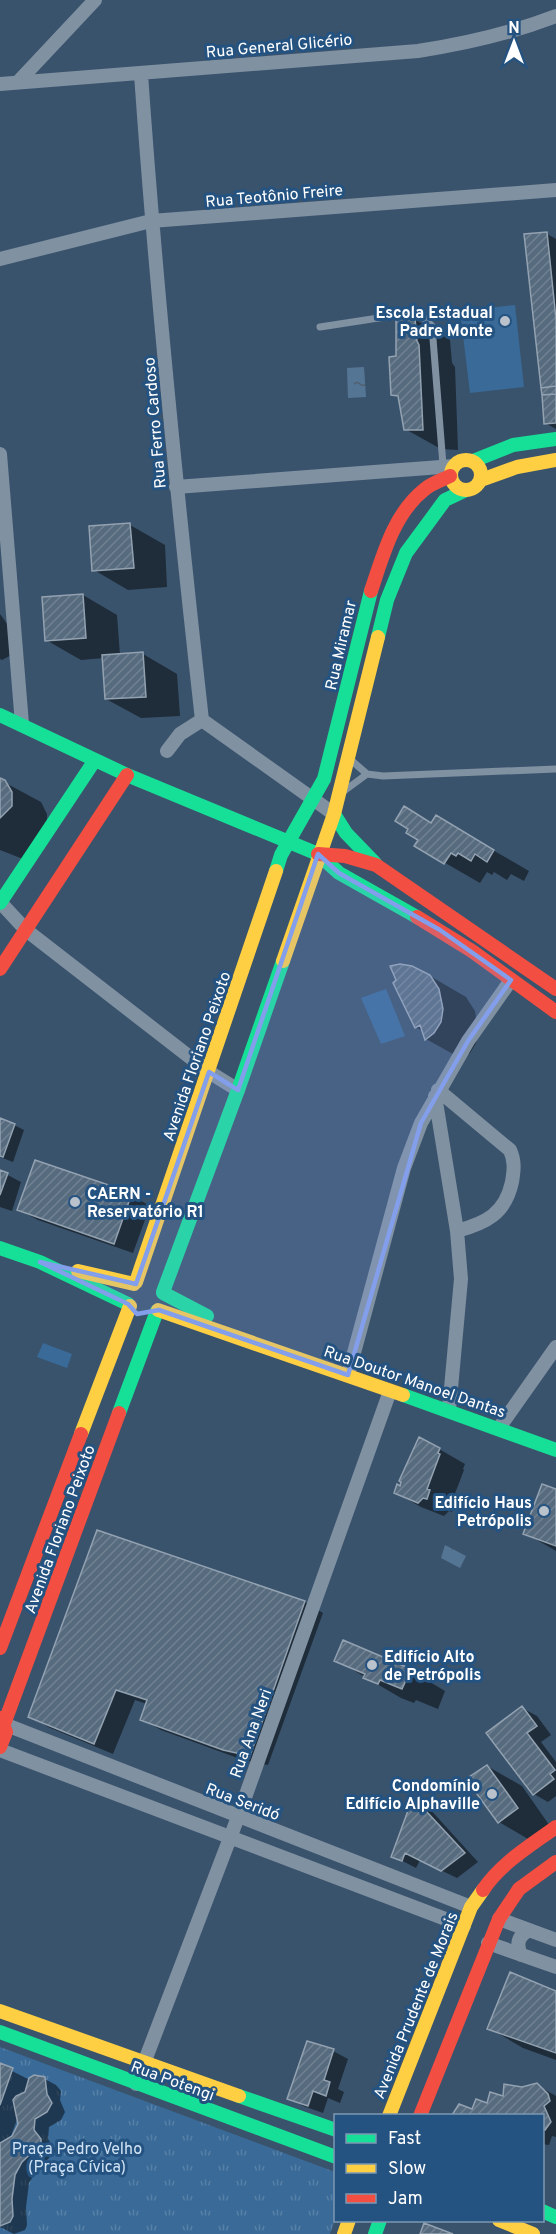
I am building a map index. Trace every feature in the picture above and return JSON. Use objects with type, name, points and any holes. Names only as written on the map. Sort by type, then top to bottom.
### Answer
[{"type":"main road","points":[[556,439],[524,442],[491,451],[473,461],[463,460],[449,469],[454,485],[464,490],[474,488],[481,480],[507,469],[556,460]]},
{"type":"main road","points":[[473,461],[480,469],[481,480]]},
{"type":"main road","name":"Rua Miramar","points":[[288,841],[324,779],[368,598],[385,548],[402,515],[426,488],[449,469]]},
{"type":"main road","name":"Rua Miramar","points":[[318,854],[334,814],[387,600],[406,554],[445,500],[464,490]]},
{"type":"main road","points":[[0,715],[127,775],[318,854],[339,873],[440,930],[472,951],[556,1012]]},
{"type":"main road","points":[[0,902],[95,760]]},
{"type":"main road","points":[[0,969],[127,775]]},
{"type":"main road","points":[[334,814],[346,833],[376,865],[553,983]]},
{"type":"main road","name":"Avenida Floriano Peixoto","points":[[135,1283],[281,855],[288,841]]},
{"type":"main road","points":[[318,854],[345,856],[376,865]]},
{"type":"main road","points":[[163,1292],[152,1281],[141,1280],[135,1283],[128,1293],[129,1305],[133,1311],[142,1315],[153,1314],[158,1311],[164,1299],[163,1292],[238,1090],[318,854]]},
{"type":"main road","points":[[0,1248],[40,1262],[129,1305]]},
{"type":"main road","points":[[40,1262],[135,1283]]},
{"type":"main road","name":"Rua Doutor Manoel Dantas","points":[[163,1292],[262,1346]]},
{"type":"main road","name":"Avenida Floriano Peixoto","points":[[0,1648],[129,1305]]},
{"type":"main road","name":"Avenida Floriano Peixoto","points":[[0,1749],[5,1738],[2,1721],[158,1311]]},
{"type":"main road","name":"Rua Doutor Manoel Dantas","points":[[158,1311],[449,1410],[556,1450]]},
{"type":"main road","name":"Avenida Prudente de Morais","points":[[420,2114],[437,2034],[464,1926],[471,1908],[492,1876],[506,1863],[556,1827]]},
{"type":"main road","name":"Avenida Prudente de Morais","points":[[390,2114],[488,1943],[498,1919],[519,1889],[556,1862]]},
{"type":"main road","name":"Rua Potengi","points":[[0,2011],[334,2129]]},
{"type":"main road","name":"Rua Potengi","points":[[0,2032],[334,2156]]},
{"type":"main road","points":[[249,2126],[257,2103]]},
{"type":"main road","points":[[504,2222],[533,2234]]},
{"type":"street","points":[[18,82],[95,0]]},
{"type":"street","name":"Rua General Glicério","points":[[0,84],[418,51],[448,47],[536,24],[556,16]]},
{"type":"street","name":"Rua Ferro Cardoso","points":[[141,74],[151,221],[176,487],[202,720]]},
{"type":"street","name":"Rua Teotônio Freire","points":[[0,259],[151,221],[556,190]]},
{"type":"street","points":[[0,454],[22,724]]},
{"type":"street","points":[[176,487],[449,469]]},
{"type":"street","points":[[167,751],[180,734],[202,720],[334,814]]},
{"type":"street","points":[[0,902],[26,930],[209,1071],[238,1090]]},
{"type":"street","points":[[348,1375],[404,1168],[421,1123],[436,1093],[468,1041],[511,980]]},
{"type":"street","points":[[535,996],[553,983]]},
{"type":"street","points":[[436,1093],[457,1231],[461,1279],[449,1410]]},
{"type":"street","points":[[436,1093],[510,1150],[514,1160],[511,1186],[506,1201],[498,1211],[480,1225],[457,1231]]},
{"type":"street","points":[[499,1428],[556,1347]]},
{"type":"street","name":"Rua Ana Neri","points":[[136,2084],[238,1817],[390,1391]]},
{"type":"street","name":"Rua Seridó","points":[[2,1721],[471,1908]]},
{"type":"street","points":[[0,1749],[464,1926]]},
{"type":"street","points":[[341,1880],[348,1860]]},
{"type":"street","points":[[498,1919],[556,1940]]},
{"type":"street","points":[[521,1955],[518,1940],[529,1930]]},
{"type":"street","points":[[488,1943],[556,1967]]},
{"type":"lane","points":[[320,327],[411,313],[423,316],[432,326],[449,469]]},
{"type":"lane","points":[[348,757],[367,774],[414,776],[556,769]]},
{"type":"lane","points":[[338,797],[367,774]]},
{"type":"highlighted area","points":[[318,854],[339,873],[440,930],[511,980],[468,1041],[421,1123],[348,1375],[159,1310],[137,1314],[128,1304],[40,1262],[136,1284],[209,1072],[238,1090]]},
{"type":"green space","points":[[515,305],[524,387],[470,393],[460,311]]},
{"type":"green space","points":[[386,989],[405,1036],[381,1044],[361,998]]},
{"type":"green space","points":[[43,1343],[72,1354],[67,1368],[37,1357]]},
{"type":"green space","name":"Praça Pedro Velho (Praça Cívica)","points":[[0,2047],[334,2172],[334,2222],[330,2234],[0,2234]]},
{"type":"water","points":[[364,367],[366,397],[348,398],[347,368]]},
{"type":"water","points":[[445,1545],[466,1556],[460,1568],[441,1558]]},
{"type":"building","points":[[547,232],[556,319],[556,386],[541,388],[524,234]]},
{"type":"building","points":[[396,318],[415,318],[419,345],[423,430],[404,430],[398,396],[391,395],[389,357],[396,356]]},
{"type":"building","points":[[556,386],[556,394],[542,395],[541,388]]},
{"type":"building","points":[[556,394],[556,423],[544,424],[542,395]]},
{"type":"building","points":[[130,523],[134,568],[92,571],[89,526]]},
{"type":"building","points":[[83,594],[86,638],[45,641],[42,597]]},
{"type":"building","points":[[143,652],[146,697],[105,699],[102,655]]},
{"type":"building","points":[[0,778],[5,780],[12,792],[12,806],[0,818]]},
{"type":"building","points":[[404,806],[431,823],[436,815],[494,850],[487,862],[475,854],[471,861],[458,853],[456,856],[451,853],[444,864],[414,846],[418,840],[406,833],[408,829],[395,821]]},
{"type":"building","points":[[400,964],[412,966],[430,975],[439,989],[443,1009],[441,1022],[434,1033],[425,1040],[420,1025],[415,1028],[393,983],[396,980],[390,966]]},
{"type":"building","points":[[0,1118],[15,1124],[3,1157],[0,1156]]},
{"type":"building","name":"CAERN - Reservatório R1","points":[[35,1160],[132,1193],[114,1244],[17,1210]]},
{"type":"building","points":[[0,1170],[8,1173],[0,1195]]},
{"type":"building","points":[[419,1437],[440,1448],[438,1453],[440,1454],[427,1489],[430,1490],[427,1499],[423,1498],[418,1503],[394,1493],[397,1484],[400,1486],[399,1481]]},
{"type":"building","name":"Edifício Haus Petrópolis","points":[[542,1484],[556,1489],[556,1546],[523,1534]]},
{"type":"building","points":[[97,1530],[305,1601],[250,1756],[223,1750],[140,1720],[147,1700],[116,1690],[94,1744],[28,1717]]},
{"type":"building","name":"Edifício Alto de Petrópolis","points":[[343,1640],[411,1669],[402,1689],[380,1680],[378,1684],[363,1678],[365,1674],[334,1661]]},
{"type":"building","points":[[522,1706],[537,1726],[527,1733],[555,1770],[550,1774],[554,1779],[533,1795],[486,1733]]},
{"type":"building","name":"Condomínio Edifício Alphaville","points":[[487,1765],[518,1808],[498,1823],[466,1779]]},
{"type":"building","points":[[413,1797],[465,1853],[441,1871],[405,1853],[402,1861],[391,1857]]},
{"type":"building","points":[[510,1972],[556,1991],[556,2053],[487,2029]]},
{"type":"building","points":[[307,2041],[334,2049],[324,2080],[330,2082],[326,2096],[313,2091],[308,2106],[287,2099]]},
{"type":"building","points":[[0,2063],[13,2068],[0,2105]]},
{"type":"building","points":[[34,2075],[45,2077],[47,2094],[52,2103],[47,2112],[35,2119],[34,2130],[41,2139],[41,2144],[22,2162],[15,2175],[12,2199],[13,2216],[10,2222],[0,2226],[0,2143],[12,2136],[18,2124],[13,2100],[25,2092],[29,2078]]},
{"type":"building","points":[[537,2083],[548,2094],[550,2101],[544,2106],[551,2122],[545,2130],[544,2114],[453,2114],[459,2104],[472,2109],[476,2099],[487,2103],[490,2092],[503,2096],[504,2084],[522,2087]]},
{"type":"building","points":[[424,2223],[453,2234],[420,2234]]},
{"type":"traffic: fast","points":[[473,461],[513,445],[556,439]]},
{"type":"traffic: fast","points":[[378,637],[387,600],[406,553],[445,500],[464,491]]},
{"type":"traffic: fast","points":[[276,871],[281,855],[324,779],[371,591]]},
{"type":"traffic: fast","points":[[0,715],[127,775],[318,854],[339,873],[417,917]]},
{"type":"traffic: fast","points":[[0,903],[95,760]]},
{"type":"traffic: fast","points":[[334,814],[346,833],[375,863]]},
{"type":"traffic: fast","points":[[163,1292],[283,961]]},
{"type":"traffic: fast","points":[[0,1248],[40,1262],[128,1304]]},
{"type":"traffic: fast","points":[[163,1293],[207,1316]]},
{"type":"traffic: fast","points":[[119,1413],[157,1311]]},
{"type":"traffic: fast","points":[[403,1395],[556,1450]]},
{"type":"traffic: fast","points":[[0,2032],[334,2156]]},
{"type":"traffic: fast","points":[[239,2096],[334,2129]]},
{"type":"traffic: fast","points":[[544,2212],[556,2217]]},
{"type":"traffic: fast","points":[[375,2234],[379,2222]]},
{"type":"traffic: slow","points":[[466,460],[477,464],[481,475],[477,486],[466,490],[455,486],[451,475],[455,464],[466,460]]},
{"type":"traffic: slow","points":[[481,480],[517,467],[556,460]]},
{"type":"traffic: slow","points":[[283,961],[334,814],[378,637]]},
{"type":"traffic: slow","points":[[136,1282],[276,871]]},
{"type":"traffic: slow","points":[[78,1271],[134,1284]]},
{"type":"traffic: slow","points":[[81,1434],[130,1306]]},
{"type":"traffic: slow","points":[[158,1310],[403,1395]]},
{"type":"traffic: slow","points":[[390,2114],[471,1907],[483,1890]]},
{"type":"traffic: slow","points":[[0,2011],[239,2096]]},
{"type":"traffic: slow","points":[[344,2234],[348,2222]]},
{"type":"traffic: slow","points":[[504,2222],[533,2234]]},
{"type":"traffic: jam","points":[[371,591],[391,536],[405,510],[428,487],[450,476]]},
{"type":"traffic: jam","points":[[0,969],[127,775]]},
{"type":"traffic: jam","points":[[318,854],[345,856],[376,865],[556,989]]},
{"type":"traffic: jam","points":[[417,917],[472,951],[556,1012]]},
{"type":"traffic: jam","points":[[4,1724],[119,1413]]},
{"type":"traffic: jam","points":[[0,1648],[81,1434]]},
{"type":"traffic: jam","points":[[0,1718],[6,1732],[0,1747]]},
{"type":"traffic: jam","points":[[483,1890],[507,1863],[556,1827]]},
{"type":"traffic: jam","points":[[421,2114],[499,1919],[519,1889],[556,1862]]},
{"type":"place","name":"Escola Estadual Padre Monte","points":[[505,321]]},
{"type":"place","name":"CAERN - Reservatório R1","points":[[75,1202]]},
{"type":"place","name":"Edifício Haus Petrópolis","points":[[544,1511]]},
{"type":"place","name":"Edifício Alto de Petrópolis","points":[[372,1665]]},
{"type":"place","name":"Condomínio Edifício Alphaville","points":[[492,1794]]}]
